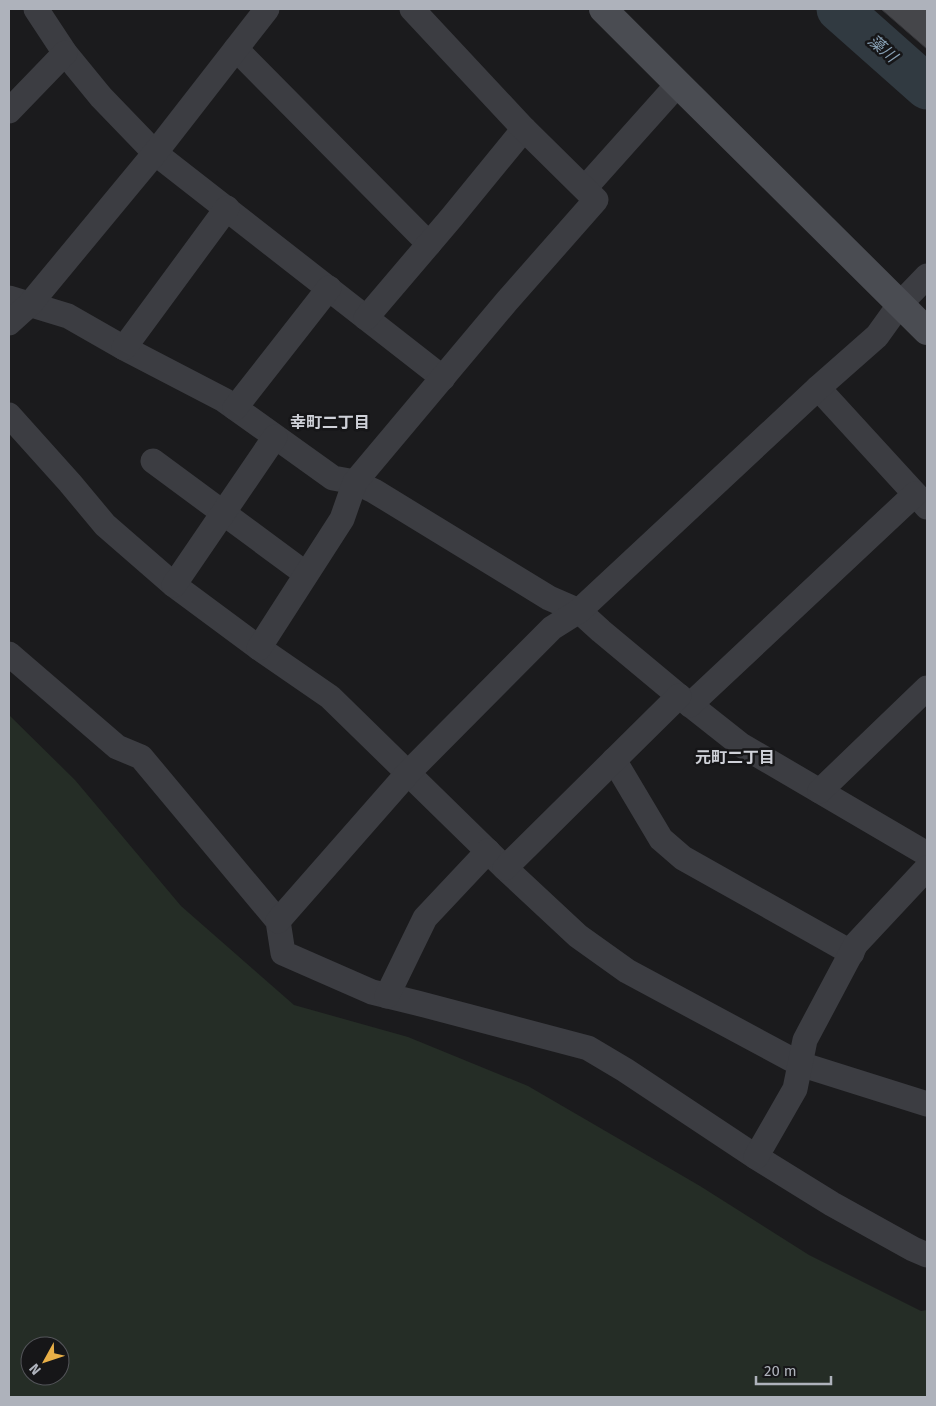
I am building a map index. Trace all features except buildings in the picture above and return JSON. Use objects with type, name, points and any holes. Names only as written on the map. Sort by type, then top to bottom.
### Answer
[{"type":"street","points":[[36,9],[65,53],[101,97],[155,153],[443,378]]},
{"type":"street","points":[[9,323],[19,301],[155,153],[267,9]]},
{"type":"street","points":[[259,648],[342,519],[355,482],[507,301],[596,200],[524,129],[412,9]]},
{"type":"street","points":[[604,9],[927,331]]},
{"type":"street","points":[[236,49],[429,244]]},
{"type":"street","points":[[9,111],[65,53]]},
{"type":"street","points":[[585,188],[678,84]]},
{"type":"street","points":[[366,318],[524,129]]},
{"type":"street","points":[[124,348],[227,208]]},
{"type":"street","points":[[278,921],[408,773],[552,628],[579,611],[818,388],[877,336],[900,304],[927,276]]},
{"type":"street","points":[[235,408],[328,288]]},
{"type":"street","points":[[19,301],[68,316],[124,348],[224,400],[334,478],[355,482],[374,490],[549,598],[579,611],[684,701],[741,745],[927,854]]},
{"type":"street","points":[[387,996],[425,918],[921,500],[818,388]]},
{"type":"street","points":[[9,415],[105,525],[174,585],[259,648],[330,697],[578,936],[627,971],[800,1064],[927,1104]]},
{"type":"street","points":[[174,585],[276,437]]},
{"type":"street","points":[[153,461],[306,574]]},
{"type":"street","points":[[9,654],[117,747],[141,757],[278,921],[283,953],[372,992],[588,1048],[832,1204],[927,1255]]},
{"type":"street","points":[[820,791],[927,688]]},
{"type":"street","points":[[614,760],[661,839],[683,858],[852,953]]},
{"type":"street","points":[[756,1157],[795,1089],[805,1040],[856,944],[927,868]]},
{"type":"shaded area","points":[[9,715],[75,780],[181,906],[294,1005],[408,1037],[528,1086],[700,1186],[809,1255],[921,1311],[927,1310],[927,1397],[9,1397]]},
{"type":"waterway","name":"藻川","points":[[839,9],[927,87]]},
{"type":"district","name":"幸町二丁目","points":[[330,422]]},
{"type":"district","name":"元町二丁目","points":[[735,757]]}]
